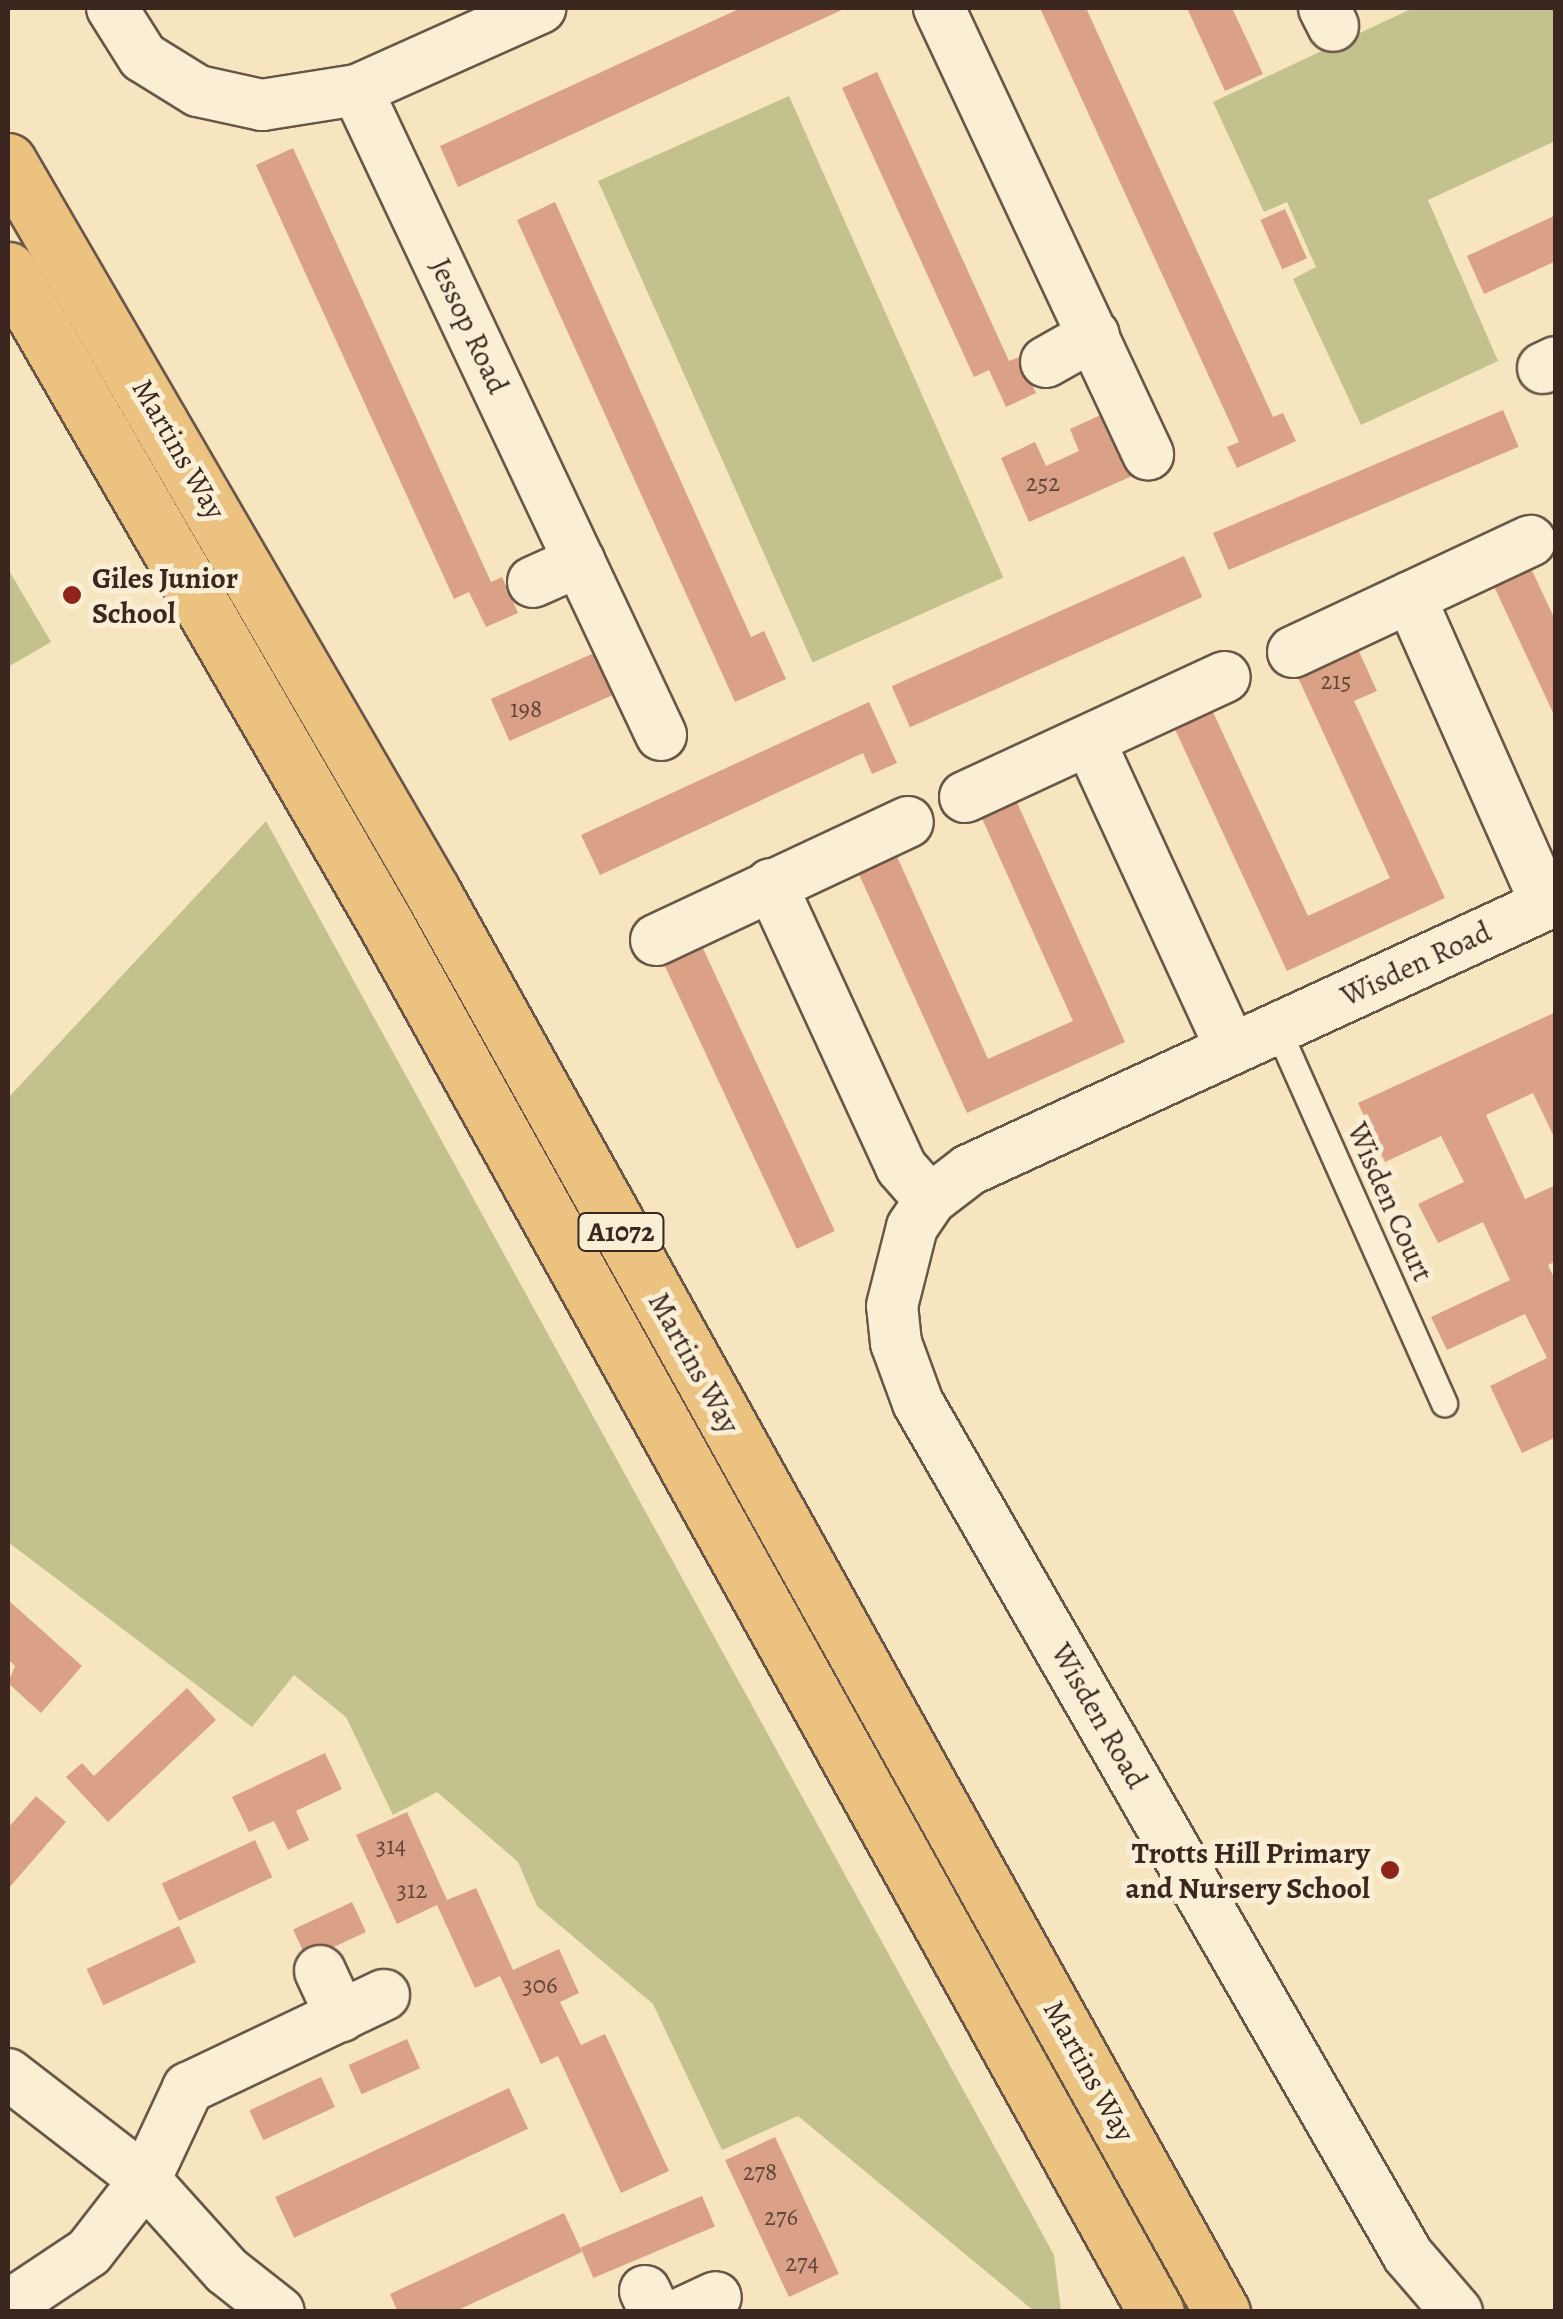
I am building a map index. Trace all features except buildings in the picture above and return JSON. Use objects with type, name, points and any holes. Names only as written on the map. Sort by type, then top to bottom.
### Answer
[{"type":"main road","name":"Martins Way","points":[[8,161],[432,891],[1222,2312]]},
{"type":"main road","name":"Martins Way","points":[[8,270],[388,926],[1156,2312]]},
{"type":"street","points":[[112,8],[143,57],[198,91],[262,105],[358,90],[540,8]]},
{"type":"street","points":[[939,8],[1148,454]]},
{"type":"street","name":"Jessop Road","points":[[358,90],[661,735]]},
{"type":"street","points":[[1046,362],[1094,335]]},
{"type":"street","points":[[1293,652],[1530,541]]},
{"type":"street","points":[[533,582],[580,561]]},
{"type":"street","name":"Wisden Road","points":[[1410,597],[1551,902],[970,1170],[930,1200],[903,1251],[892,1306],[918,1403],[1408,2255],[1457,2312]]},
{"type":"street","points":[[965,798],[1224,677]]},
{"type":"street","points":[[1090,742],[1232,1048]]},
{"type":"street","points":[[656,940],[908,822]]},
{"type":"street","points":[[770,884],[901,1167],[930,1200]]},
{"type":"street","points":[[8,2306],[89,2252],[145,2180],[188,2088],[362,2006],[320,1971]]},
{"type":"street","points":[[8,2074],[145,2180],[227,2271],[279,2312]]},
{"type":"lane","name":"Wisden Court","points":[[1277,1028],[1444,1404]]},
{"type":"shaded area","points":[[1413,8],[1555,8],[1555,141],[1428,200],[1498,361],[1361,425],[1293,279],[1316,267],[1287,202],[1264,212],[1213,102]]},
{"type":"shaded area","points":[[789,96],[1003,577],[812,662],[598,181]]},
{"type":"shaded area","points":[[8,569],[51,642],[8,667]]},
{"type":"shaded area","points":[[266,821],[1054,2255],[1061,2311],[1034,2311],[798,2116],[722,2150],[653,2004],[537,1906],[518,1862],[437,1792],[393,1815],[346,1717],[294,1675],[252,1727],[8,1542],[8,1098]]},
{"type":"place","name":"Giles Junior School","points":[[72,595]]},
{"type":"place","name":"Trotts Hill Primary and Nursery School","points":[[1390,1870]]}]
